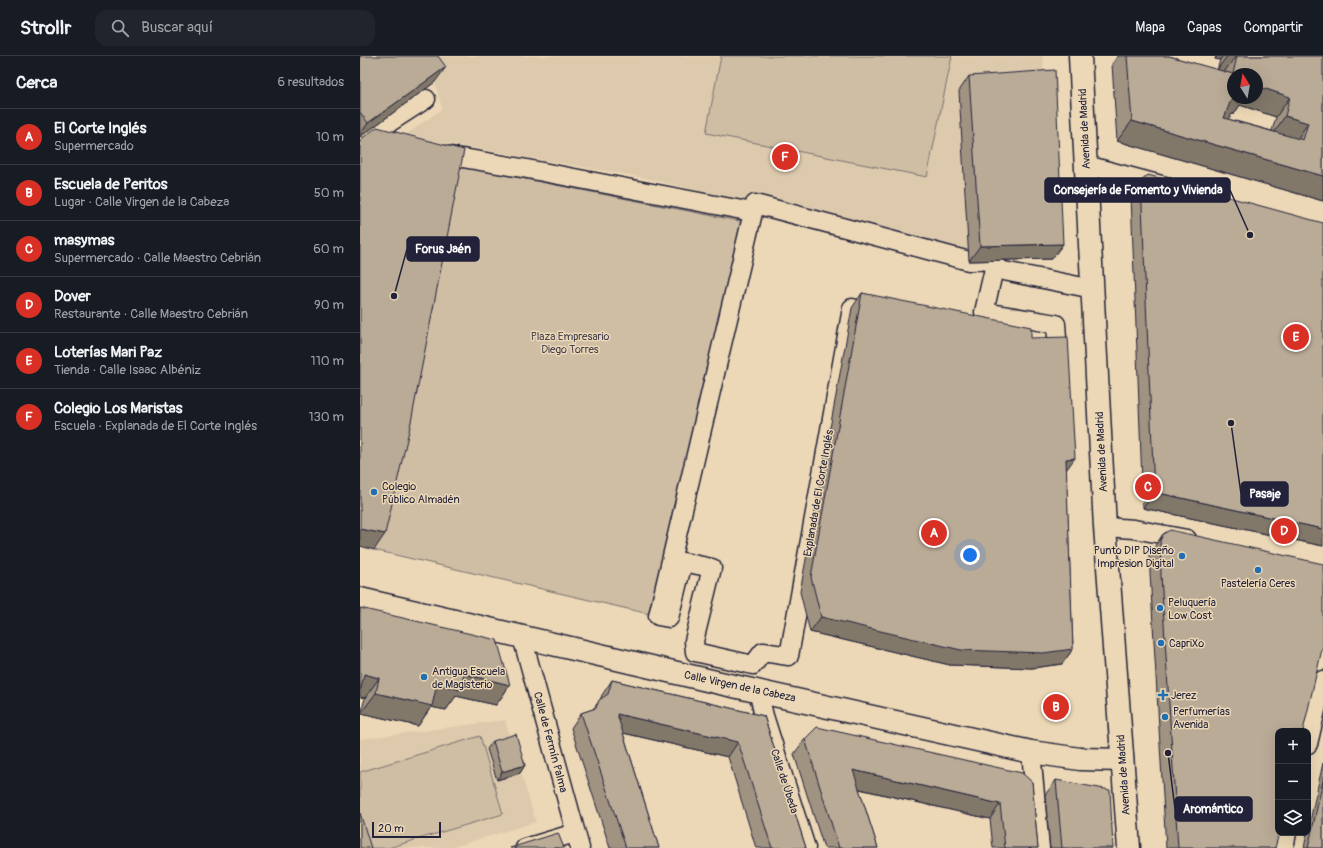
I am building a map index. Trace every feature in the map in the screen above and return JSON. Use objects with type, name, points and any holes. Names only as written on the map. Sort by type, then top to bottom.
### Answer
[{"type":"street","name":"Avenida de Madrid","points":[[1080,56],[1105,527],[1129,848]]},
{"type":"street","points":[[362,140],[426,99]]},
{"type":"street","points":[[362,140],[394,142]]},
{"type":"street","points":[[422,149],[443,156],[522,168],[747,211]]},
{"type":"street","points":[[1086,165],[1178,189]]},
{"type":"street","name":"Explanada de El Corte Inglés","points":[[755,204],[969,261],[996,260],[994,269],[984,312],[1056,324],[1058,352],[1021,354],[1021,342],[852,308],[789,656],[763,652],[753,665],[695,652],[694,641],[712,568],[682,562],[669,618],[658,616],[755,204]]},
{"type":"street","points":[[994,269],[1092,289]]},
{"type":"street","points":[[1105,527],[1134,529],[1202,542]]},
{"type":"street","name":"Calle Virgen de la Cabeza","points":[[360,599],[1032,752],[1080,759],[1122,760]]},
{"type":"street","name":"Calle de Fermín Palma","points":[[522,637],[577,841]]},
{"type":"street","points":[[1311,731],[1323,680]]},
{"type":"street","name":"Calle de Úbeda","points":[[758,690],[764,716],[806,848]]},
{"type":"street","points":[[1032,752],[1040,848]]},
{"type":"street","points":[[1284,848],[1286,836]]},
{"type":"street","points":[[524,848],[577,841]]},
{"type":"shaded area","points":[[417,56],[1043,56],[1052,259],[969,261],[755,204],[640,177],[404,136],[442,109],[435,82]]},
{"type":"shaded area","points":[[505,720],[536,822],[450,848],[360,848],[360,739]]},
{"type":"green space","points":[[721,56],[952,56],[927,177],[706,133]]},
{"type":"green space","name":"Plaza Empresario Diego Torres","points":[[454,165],[749,223],[658,616],[374,550],[400,437]]},
{"type":"green space","points":[[480,736],[503,814],[388,848],[360,848],[360,772]]},
{"type":"building","points":[[360,56],[438,56],[446,67],[368,123],[360,112]]},
{"type":"building","points":[[1127,56],[1169,56],[1227,72],[1227,104],[1229,104],[1224,118],[1303,140],[1308,123],[1285,116],[1290,97],[1263,88],[1263,68],[1234,68],[1237,56],[1323,56],[1323,176],[1132,121]]},
{"type":"building","points":[[1055,70],[1063,244],[980,246],[969,76]]},
{"type":"building","points":[[377,127],[464,150],[411,422],[385,534],[360,529],[360,140]]},
{"type":"building","points":[[1148,175],[1323,223],[1323,529],[1154,492],[1141,181]]},
{"type":"building","points":[[862,293],[1031,327],[1031,338],[1068,337],[1075,458],[1066,459],[1073,649],[1043,653],[961,650],[821,617],[811,577]]},
{"type":"building","points":[[1170,530],[1323,564],[1323,645],[1304,728],[1275,728],[1275,836],[1278,836],[1275,848],[1178,848],[1161,575],[1160,541],[1163,534]]},
{"type":"building","points":[[360,608],[497,640],[510,685],[464,674],[460,690],[437,684],[432,706],[376,693],[379,678],[364,674],[360,689]]},
{"type":"building","points":[[612,680],[764,716],[806,848],[772,848],[738,742],[617,714],[659,848],[626,848],[581,713],[596,708],[599,700],[608,694]]},
{"type":"building","points":[[817,727],[1022,773],[1032,782],[1038,848],[1005,848],[1000,804],[853,770],[878,848],[839,848],[805,739]]},
{"type":"building","points":[[516,734],[525,765],[502,772],[493,741]]},
{"type":"building","points":[[1056,780],[1110,790],[1113,848],[1062,848]]},
{"type":"building","points":[[1323,781],[1323,848],[1308,848]]},
{"type":"building","points":[[360,813],[371,848],[360,848]]},
{"type":"building","points":[[558,833],[564,848],[510,848]]},
{"type":"place","name":"Colegio Los Maristas","points":[[785,157]]},
{"type":"place","name":"Consejería de Fomento y Vivienda","points":[[1250,235]]},
{"type":"place","name":"Forus Jaén","points":[[394,296]]},
{"type":"place","name":"Loterías Mari Paz","points":[[1296,337]]},
{"type":"place","name":"Pasaje","points":[[1231,423]]},
{"type":"place","name":"masymas","points":[[1148,487]]},
{"type":"place","name":"Colegio Público Almadén","points":[[374,492]]},
{"type":"place","name":"Dover","points":[[1284,531]]},
{"type":"place","name":"El Corte Inglés","points":[[934,533]]},
{"type":"place","name":"Punto DIP Diseño Impresion Digital","points":[[1182,556]]},
{"type":"place","name":"Pastelería Ceres","points":[[1258,570]]},
{"type":"place","name":"Peluquería Low Cost","points":[[1160,608]]},
{"type":"place","name":"CapriXo","points":[[1161,643]]},
{"type":"place","name":"Antigua Escuela de Magisterio","points":[[424,677]]},
{"type":"place","name":"Jerez","points":[[1163,695]]},
{"type":"place","name":"Escuela de Peritos","points":[[1056,707]]},
{"type":"place","name":"Perfumerías Avenida","points":[[1165,717]]},
{"type":"place","name":"Aromántico","points":[[1168,753]]}]
